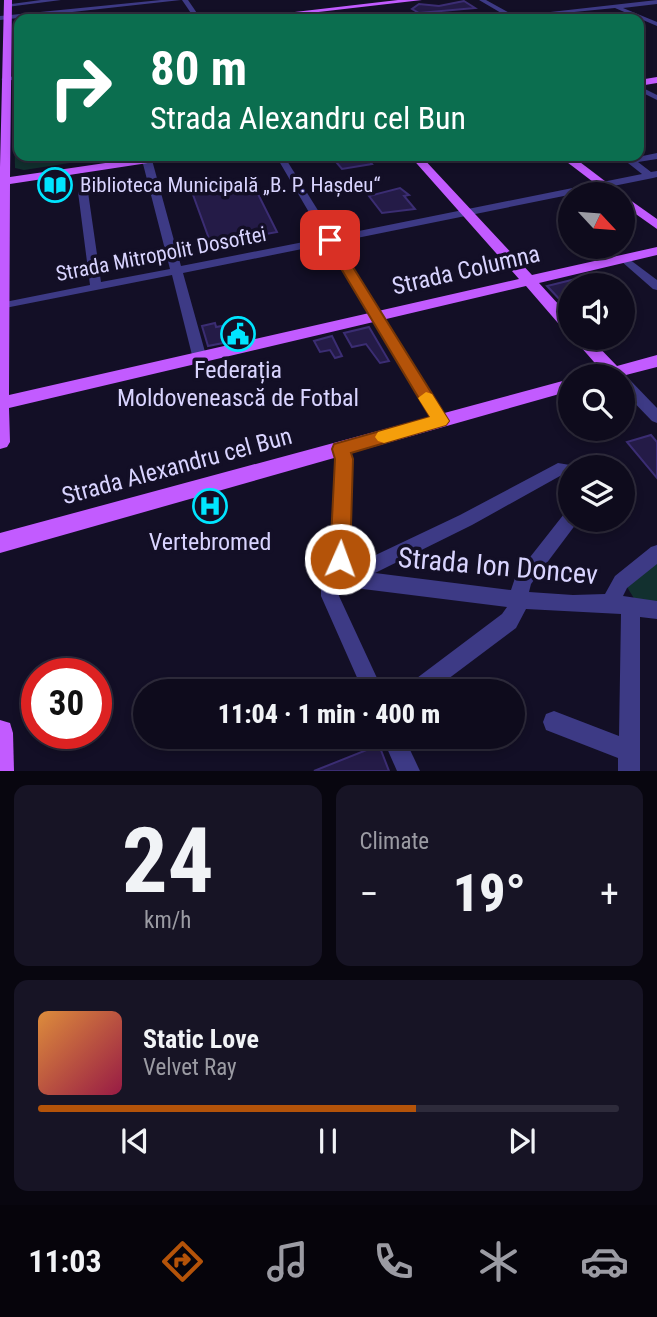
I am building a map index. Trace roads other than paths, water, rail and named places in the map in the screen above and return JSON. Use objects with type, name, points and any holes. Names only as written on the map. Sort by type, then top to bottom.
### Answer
[{"type":"main road","points":[[358,0],[377,14]]},
{"type":"main road","points":[[309,14],[418,0]]},
{"type":"main road","points":[[0,442],[5,79],[3,17],[6,2]]},
{"type":"main road","points":[[278,6],[285,14]]},
{"type":"main road","points":[[2,182],[140,161]]},
{"type":"main road","points":[[420,161],[558,313]]},
{"type":"main road","points":[[572,161],[600,182]]},
{"type":"main road","points":[[635,208],[657,225]]},
{"type":"main road","name":"Strada Columna","points":[[635,256],[657,251]]},
{"type":"main road","name":"Strada Columna","points":[[0,404],[625,259]]},
{"type":"main road","points":[[591,350],[603,364]]},
{"type":"main road","points":[[635,369],[657,361]]},
{"type":"main road","name":"Strada Alexandru cel Bun","points":[[0,542],[558,388]]},
{"type":"main road","points":[[0,733],[0,771]]},
{"type":"street","points":[[6,2],[58,0]]},
{"type":"street","points":[[94,0],[98,14]]},
{"type":"street","points":[[34,14],[178,0]]},
{"type":"street","points":[[482,0],[507,14]]},
{"type":"street","points":[[554,14],[657,2]]},
{"type":"street","points":[[616,6],[634,14]]},
{"type":"street","points":[[5,79],[14,78]]},
{"type":"street","points":[[147,161],[201,359]]},
{"type":"street","points":[[283,161],[440,421]]},
{"type":"street","points":[[638,161],[631,163],[654,175]]},
{"type":"street","name":"Strada Mitropolit Dosoftei","points":[[619,182],[654,175]]},
{"type":"street","points":[[83,192],[96,287]]},
{"type":"street","name":"Strada Mitropolit Dosoftei","points":[[2,306],[558,194]]},
{"type":"street","points":[[625,259],[657,286]]},
{"type":"street","points":[[635,395],[655,412]]},
{"type":"street","points":[[340,449],[344,459],[340,559],[344,578]]},
{"type":"street","points":[[368,679],[330,596],[344,578],[558,473]]},
{"type":"street","points":[[432,679],[509,621],[519,600],[522,581],[560,532]]},
{"type":"street","points":[[610,603],[621,582],[657,553]]},
{"type":"street","name":"Strada Ion Doncev","points":[[344,578],[389,586],[519,600],[573,604],[610,603],[657,610]]},
{"type":"street","points":[[554,722],[629,761],[631,606]]},
{"type":"street","points":[[399,749],[409,771]]},
{"type":"place","name":"Biblioteca Municipală „B. P. Hașdeu“","points":[[55,185]]},
{"type":"place","name":"Federația Moldovenească de Fotbal","points":[[238,334]]},
{"type":"place","name":"Vertebromed","points":[[210,506]]}]
